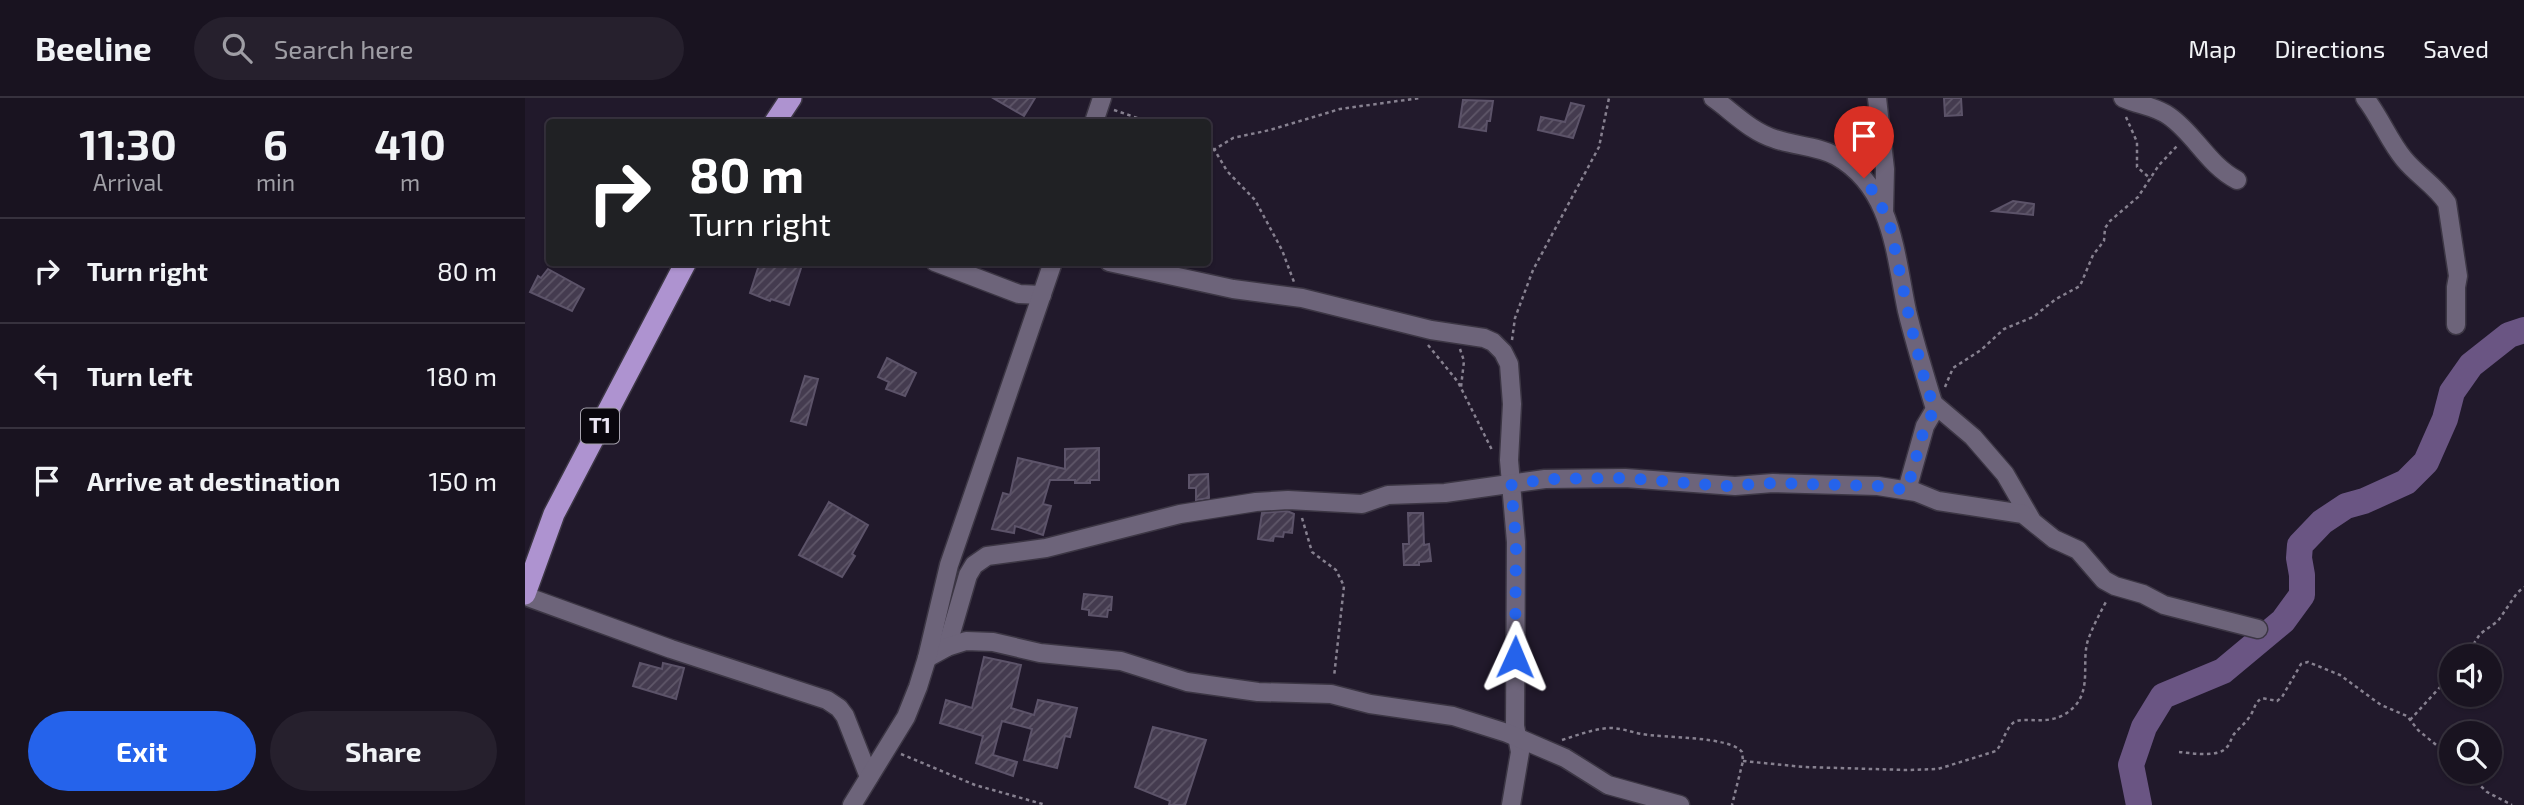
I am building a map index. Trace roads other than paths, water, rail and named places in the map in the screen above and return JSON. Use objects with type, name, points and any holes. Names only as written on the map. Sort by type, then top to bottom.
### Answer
[{"type":"highway","points":[[777,119],[791,98]]},
{"type":"highway","name":"T1","points":[[525,595],[554,514],[684,266]]},
{"type":"street","points":[[1095,119],[1102,98]]},
{"type":"street","points":[[1713,98],[1758,132],[1776,140],[1836,156],[1864,178],[1889,221],[1914,341],[1926,385],[1935,406],[1973,437],[2005,474],[2031,519]]},
{"type":"street","points":[[1877,98],[1885,169],[1884,212]]},
{"type":"street","points":[[2365,98],[2403,157],[2447,203],[2458,275],[2456,325]]},
{"type":"street","points":[[2123,104],[2159,110],[2171,117],[2217,167],[2237,180]]},
{"type":"street","points":[[946,266],[1019,294],[1042,295]]},
{"type":"street","points":[[852,805],[906,717],[927,658],[949,565],[1052,266]]},
{"type":"street","points":[[1127,266],[1233,289],[1292,297],[1401,323],[1484,338],[1493,342],[1503,352],[1509,364],[1512,404],[1510,480],[1516,542],[1514,697],[1520,752],[1511,805]]},
{"type":"street","points":[[1907,490],[1925,426],[1935,406]]},
{"type":"street","points":[[947,647],[968,575],[974,565],[987,556],[1046,548],[1180,514],[1245,503],[1288,500],[1362,504],[1388,495],[1445,494],[1510,480],[1545,479],[1625,478],[1725,486],[1773,483],[1878,486],[1907,490],[1938,501],[2023,514],[2055,539],[2078,550],[2104,580],[2115,586],[2143,594],[2164,606],[2258,629]]},
{"type":"street","points":[[525,595],[671,649],[827,700],[845,716],[869,777]]},
{"type":"street","points":[[927,658],[966,641],[993,642],[1040,653],[1121,661],[1187,681],[1258,692],[1331,694],[1370,704],[1453,716],[1490,727],[1578,765],[1608,785],[1680,805]]},
{"type":"waterway","points":[[2139,805],[2131,765],[2144,727],[2163,696],[2223,671],[2283,621],[2302,595],[2300,545],[2322,522],[2346,506],[2406,482],[2426,462],[2445,419],[2452,392],[2471,365],[2509,335],[2524,330]]}]
